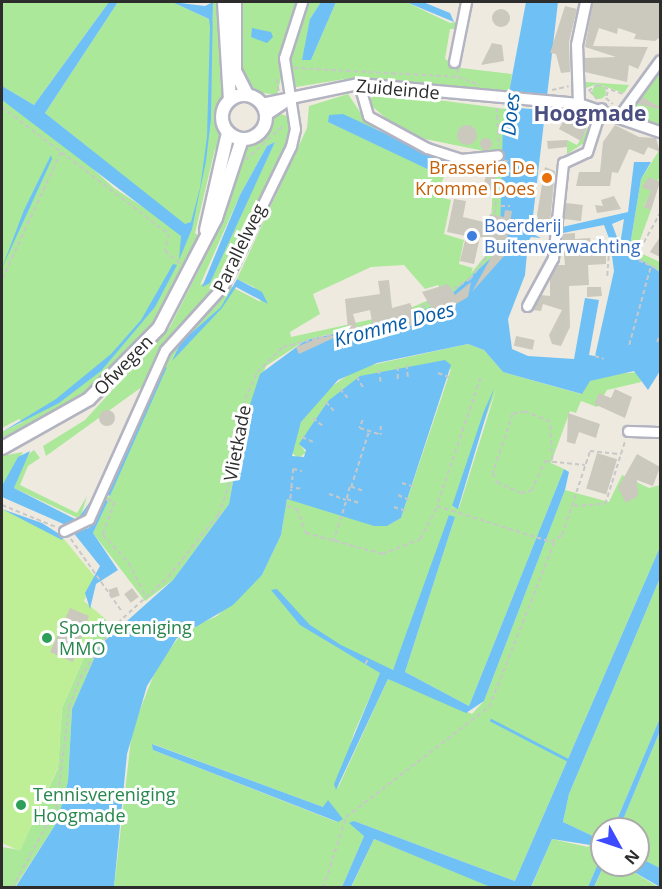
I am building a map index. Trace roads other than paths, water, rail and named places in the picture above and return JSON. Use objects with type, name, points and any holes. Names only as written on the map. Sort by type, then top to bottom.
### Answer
[{"type":"main road","points":[[224,2],[230,100],[222,116],[228,132],[242,139],[259,133],[264,110],[247,95],[235,71],[235,2]]},
{"type":"main road","points":[[230,100],[247,95]]},
{"type":"main road","name":"Ofwegen","points":[[204,243],[228,132]]},
{"type":"main road","name":"Ofwegen","points":[[2,448],[69,413],[125,367],[170,311],[204,243],[242,139]]},
{"type":"street","name":"Parallelweg","points":[[66,531],[81,526],[100,498],[165,350],[224,286],[291,146],[295,129],[284,58],[302,2]]},
{"type":"street","points":[[454,62],[466,2]]},
{"type":"street","points":[[579,104],[581,89],[577,45],[586,2]]},
{"type":"street","points":[[619,116],[660,60]]},
{"type":"street","name":"Zuideinde","points":[[264,110],[290,99],[358,84],[498,94],[579,104],[604,103],[619,116],[660,132]]},
{"type":"street","points":[[358,84],[368,116],[427,148],[478,159],[501,158]]},
{"type":"street","points":[[527,306],[553,258],[563,163],[587,152],[604,103]]},
{"type":"street","points":[[628,431],[660,432]]},
{"type":"water","points":[[109,2],[118,2],[45,113],[185,224],[191,222],[200,188],[207,137],[210,27],[209,19],[172,2],[205,6],[213,2],[211,119],[206,161],[192,229],[179,260],[181,236],[2,100],[2,86],[34,105]]},
{"type":"water","points":[[321,2],[336,2],[311,60],[302,60],[310,19]]},
{"type":"water","points":[[406,2],[423,2],[450,13],[454,22]]},
{"type":"water","points":[[526,2],[558,2],[531,233],[541,238],[531,237],[528,242],[525,275],[508,319],[512,349],[528,356],[574,359],[585,298],[599,300],[589,355],[595,356],[614,271],[610,241],[604,225],[563,233],[562,227],[628,212],[634,162],[651,162],[641,179],[629,252],[660,272],[660,371],[648,390],[634,371],[590,381],[582,394],[503,372],[484,350],[468,344],[377,363],[338,380],[301,422],[292,456],[304,457],[306,450],[299,444],[328,401],[360,376],[445,360],[451,365],[401,518],[387,526],[374,526],[287,499],[281,535],[262,575],[233,605],[177,638],[147,686],[127,754],[114,887],[15,888],[57,822],[68,781],[72,709],[100,645],[173,580],[229,504],[243,426],[260,374],[306,340],[401,319],[443,302],[492,257],[500,232],[503,124]],"holes":[[[624,219],[620,245],[612,224]]]},
{"type":"water","points":[[252,28],[271,32],[273,37],[267,43],[251,37]]},
{"type":"water","points":[[343,114],[447,162],[450,170],[438,174],[328,122],[329,115]]},
{"type":"water","points":[[275,142],[210,283],[202,287],[240,195],[267,146]]},
{"type":"water","points":[[51,155],[52,159],[2,268],[24,210]]},
{"type":"water","points":[[173,264],[177,265],[155,307],[101,371],[59,403],[2,432],[56,399],[111,354],[141,320]]},
{"type":"water","points":[[237,279],[262,292],[268,304],[236,287],[222,308],[172,361],[181,342],[221,307]]},
{"type":"water","points":[[167,367],[110,496],[106,494],[160,370]]},
{"type":"water","points":[[494,389],[458,509],[452,506],[484,411]]},
{"type":"water","points":[[30,451],[14,488],[77,520],[92,499],[79,524],[81,530],[89,528],[103,499],[108,501],[93,533],[118,570],[96,584],[90,609],[85,593],[100,566],[68,526],[2,497],[2,486],[18,457]]},
{"type":"water","points":[[564,469],[569,472],[565,490],[484,701],[466,713],[388,679],[336,790],[334,784],[380,673],[300,625],[271,590],[277,589],[310,625],[341,645],[393,670],[449,515],[455,517],[405,672],[469,706]]},
{"type":"water","points":[[2,509],[42,523],[64,537],[62,540]]},
{"type":"water","points":[[660,547],[660,578],[569,794],[563,822],[590,835],[590,845],[552,839],[531,887],[493,888],[374,839],[351,887],[342,887],[364,836],[349,823],[354,821],[515,881]]},
{"type":"water","points":[[660,718],[660,731],[624,817],[618,817]]},
{"type":"water","points":[[152,744],[323,807],[328,800],[343,819],[338,822],[153,750]]},
{"type":"water","points":[[650,863],[660,868],[660,887],[643,877],[650,877]]},
{"type":"water","points":[[592,877],[599,877],[594,887],[588,887]]},
{"type":"waterway","points":[[491,720],[566,759]]},
{"type":"place","name":"Brasserie De Kromme Does","points":[[547,178]]},
{"type":"place","name":"Boerderij Buitenverwachting","points":[[472,236]]},
{"type":"place","name":"Sportvereniging MMO","points":[[47,638]]},
{"type":"place","name":"Tennisvereniging Hoogmade","points":[[21,805]]},
{"type":"district","name":"Hoogmade","points":[[590,113]]},
{"type":"water label","name":"Does","points":[[510,114]]},
{"type":"water label","name":"Kromme Does","points":[[394,324]]}]
